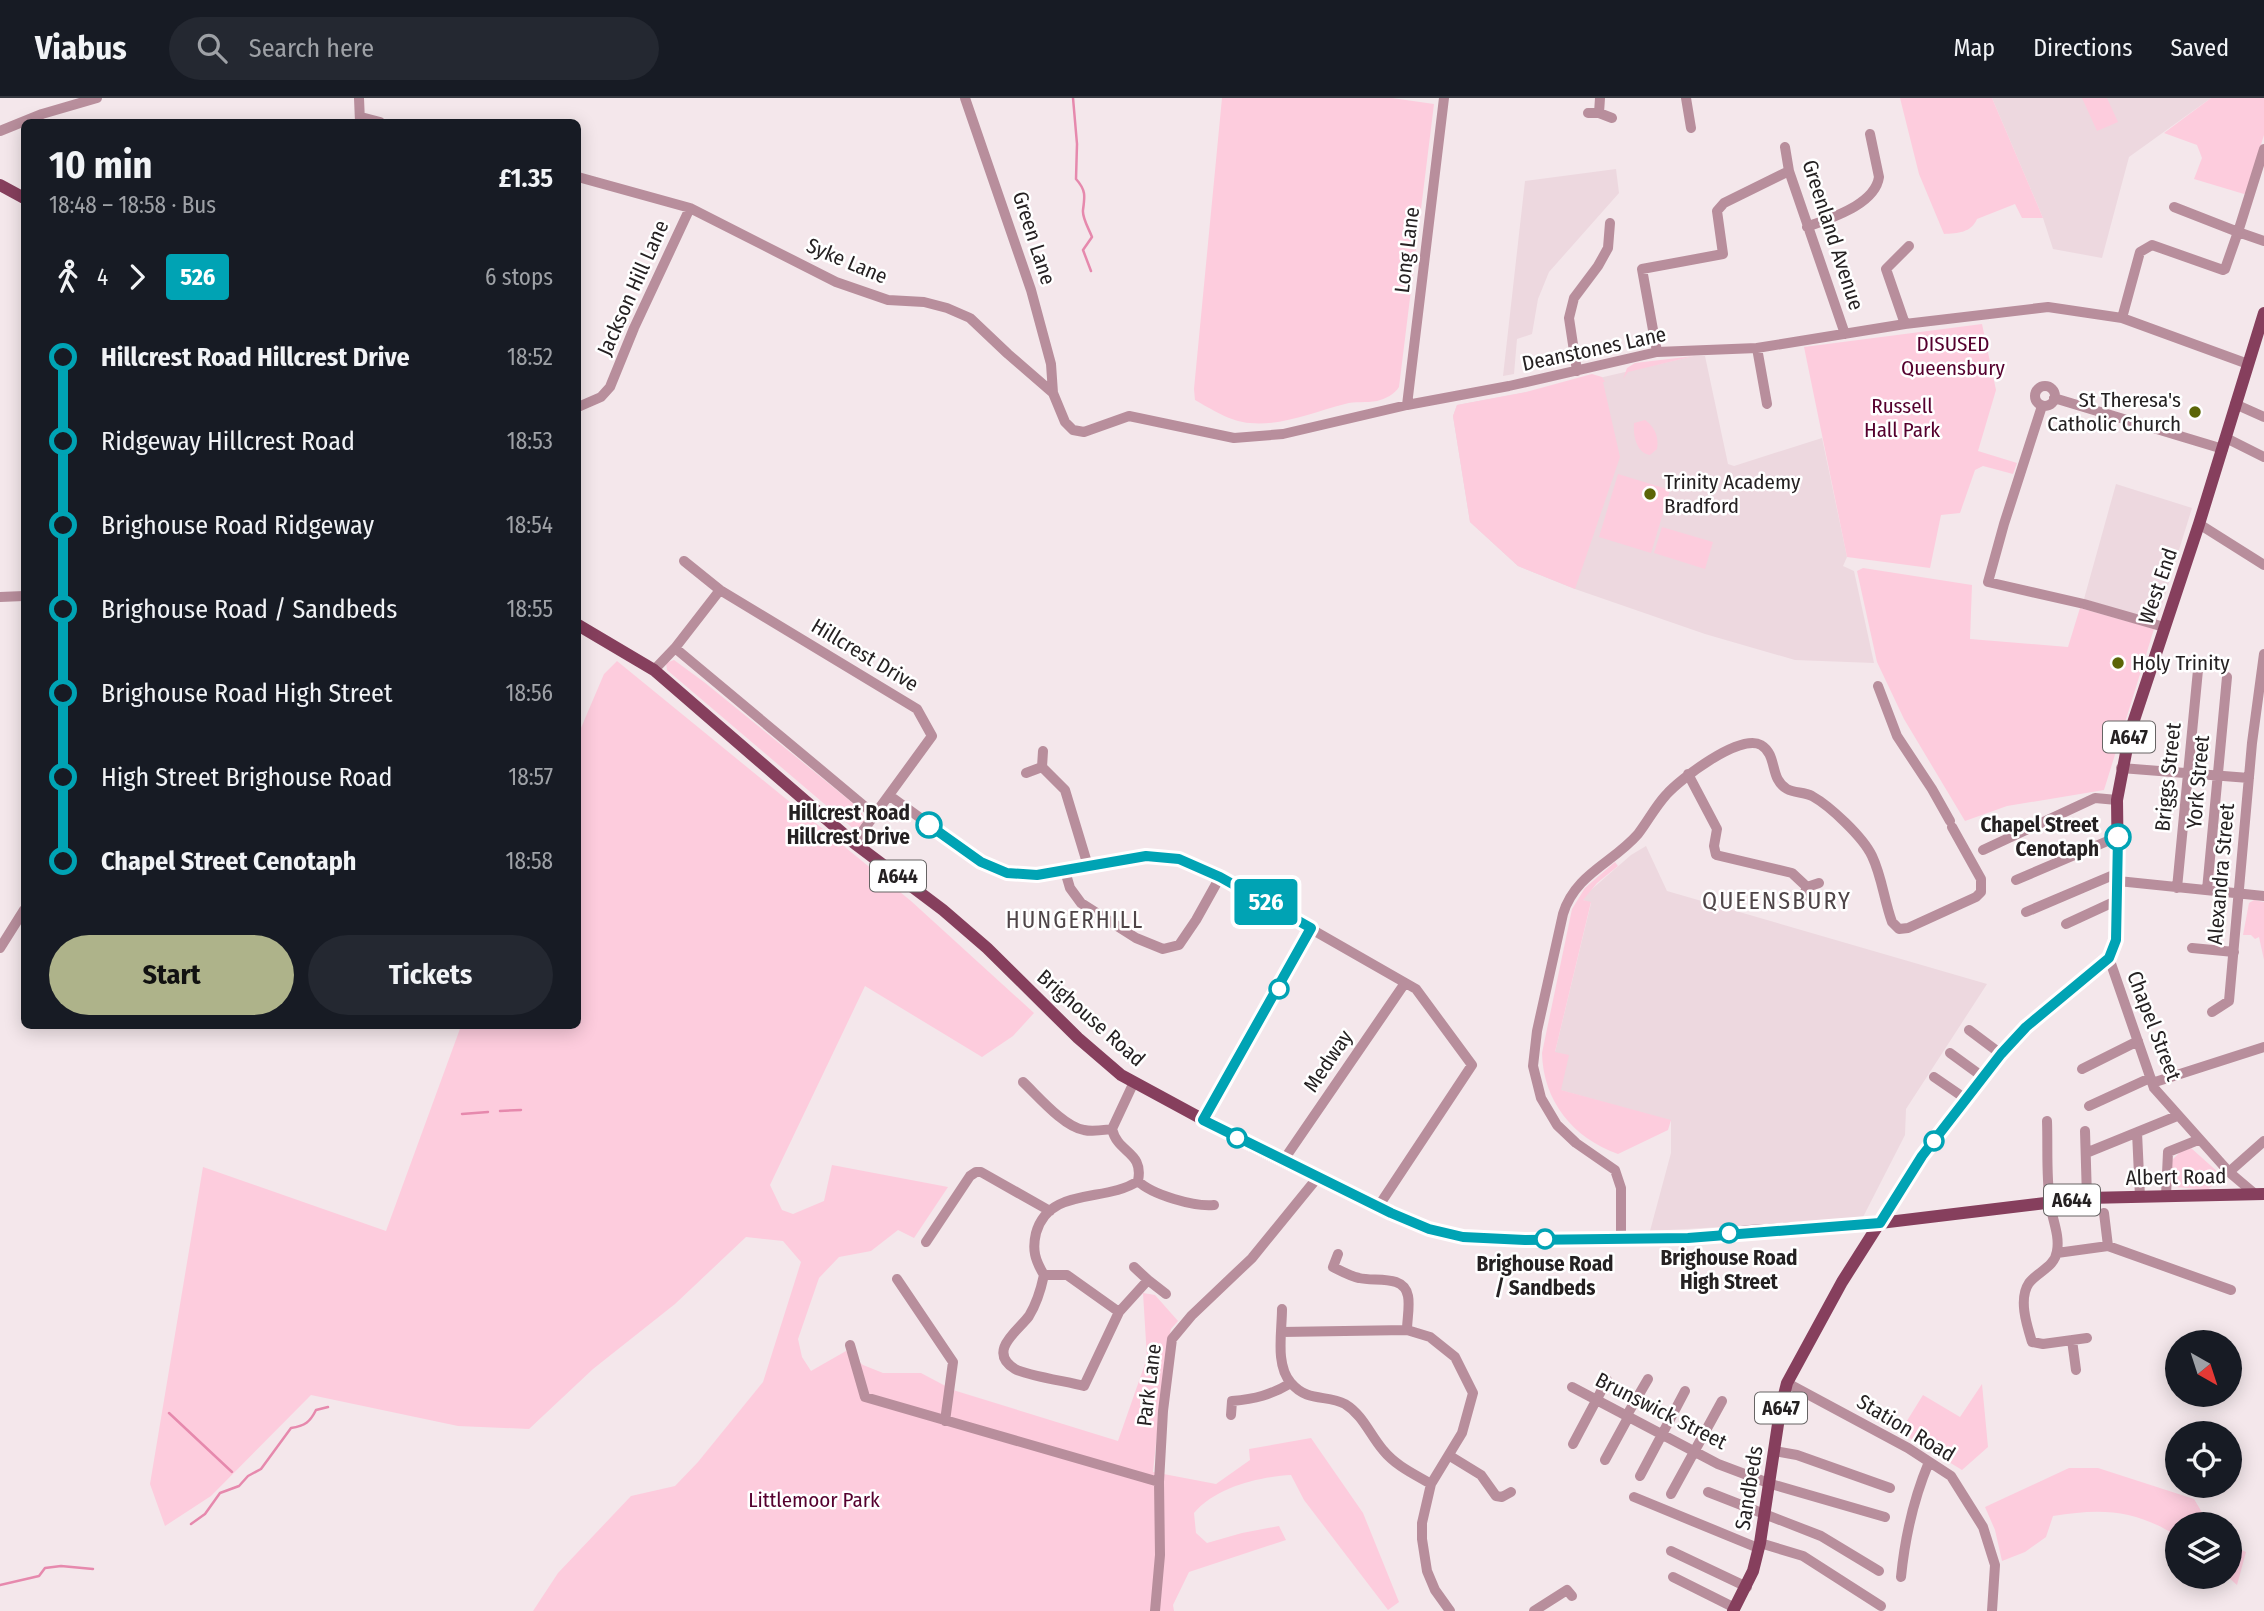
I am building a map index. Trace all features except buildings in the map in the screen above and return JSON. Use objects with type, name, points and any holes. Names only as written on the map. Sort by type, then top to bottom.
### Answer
[{"type":"main road","points":[[0,186],[21,196]]},
{"type":"main road","name":"West End","points":[[2109,958],[2116,940],[2117,800],[2121,768],[2264,313]]},
{"type":"main road","name":"Brighouse Road","points":[[581,627],[654,670],[855,843],[943,910],[987,948],[1078,1038],[1121,1075],[1203,1120],[1378,1207],[1429,1229],[1463,1237],[1525,1240],[1688,1238],[1880,1223]]},
{"type":"main road","name":"A647","points":[[1880,1223],[1922,1156],[2001,1054],[2026,1027],[2109,958]]},
{"type":"main road","name":"Albert Road","points":[[1880,1223],[2087,1198],[2260,1194]]},
{"type":"main road","name":"Sandbeds","points":[[1734,1610],[1754,1571],[1787,1383],[1842,1282],[1880,1223]]},
{"type":"street","points":[[30,119],[97,98]]},
{"type":"street","points":[[359,98],[361,119]]},
{"type":"street","name":"Green Lane","points":[[965,98],[1031,290],[1051,364],[1053,393]]},
{"type":"street","name":"Long Lane","points":[[1407,405],[1444,98]]},
{"type":"street","points":[[1600,98],[1593,113],[1612,118]]},
{"type":"street","points":[[1686,98],[1690,128]]},
{"type":"street","points":[[0,131],[21,122]]},
{"type":"street","points":[[1807,227],[1852,210],[1878,184],[1870,134]]},
{"type":"street","name":"Greenland Avenue","points":[[1785,147],[1789,171],[1845,334]]},
{"type":"street","points":[[2122,318],[2140,251],[2152,245],[2225,269],[2264,149]]},
{"type":"street","points":[[1657,352],[1642,269],[1723,254],[1717,211],[1724,203],[1789,171]]},
{"type":"street","name":"Syke Lane","points":[[581,178],[690,208],[836,282],[888,300],[924,302],[970,318],[1053,393]]},
{"type":"street","points":[[2174,207],[2264,241]]},
{"type":"street","name":"Jackson Hill Lane","points":[[581,406],[601,397],[610,387],[634,328],[690,208]]},
{"type":"street","points":[[1577,372],[1569,317],[1574,298],[1608,248],[1610,223]]},
{"type":"street","points":[[1905,324],[1886,270],[1909,246]]},
{"type":"street","name":"Deanstones Lane","points":[[1053,393],[1065,422],[1073,430],[1084,432],[1129,416],[1234,438],[1283,434],[1407,405],[1577,372],[1657,352],[1756,348],[1905,324],[2048,307],[2122,318],[2248,364]]},
{"type":"street","points":[[1756,348],[1767,404]]},
{"type":"street","points":[[2042,406],[2035,399],[2038,388],[2050,388],[2054,398]]},
{"type":"street","points":[[2042,406],[2049,405],[2054,398]]},
{"type":"street","points":[[2054,398],[2224,443],[2264,457]]},
{"type":"street","points":[[2235,404],[2264,417]]},
{"type":"street","points":[[2042,406],[2004,524],[1989,582],[2084,604],[2164,627]]},
{"type":"street","points":[[2199,524],[2264,565]]},
{"type":"street","name":"Hillcrest Drive","points":[[684,561],[720,590],[916,709],[932,736],[855,843]]},
{"type":"street","points":[[654,670],[675,648],[720,590]]},
{"type":"street","points":[[0,597],[21,596]]},
{"type":"street","points":[[675,648],[874,815]]},
{"type":"street","name":"Alexandra Street","points":[[2212,1012],[2229,1000],[2249,778],[2264,654]]},
{"type":"street","name":"Briggs Street","points":[[2177,888],[2198,670]]},
{"type":"street","name":"York Street","points":[[2207,890],[2227,677]]},
{"type":"street","points":[[1620,1238],[1621,1188],[1615,1170],[1556,1125],[1541,1098],[1533,1066],[1537,1031],[1566,903],[1582,881],[1634,838],[1658,804],[1688,774],[1739,746],[1757,743],[1771,755],[1775,775],[1781,785],[1788,790],[1811,796],[1828,808],[1851,829],[1871,853],[1888,912],[1899,929],[1909,928],[1976,897],[1981,892],[1981,879],[1932,789],[1897,736],[1878,686]]},
{"type":"street","points":[[1042,751],[1042,767],[1065,790],[1088,866]]},
{"type":"street","points":[[1026,773],[1042,767]]},
{"type":"street","points":[[2121,768],[2249,778]]},
{"type":"street","points":[[1688,774],[1717,829],[1714,851],[1716,855],[1792,873],[1807,887]]},
{"type":"street","points":[[890,796],[981,862],[1007,873],[1037,875],[1146,856],[1179,859],[1220,877],[1416,989],[1472,1065],[1378,1207]]},
{"type":"street","points":[[1983,850],[2095,798],[2117,800]]},
{"type":"street","points":[[2016,880],[2118,837]]},
{"type":"street","points":[[1065,871],[1070,888],[1081,903],[1136,938],[1163,949],[1179,945],[1220,877]]},
{"type":"street","points":[[2026,912],[2118,877],[2177,888],[2264,896]]},
{"type":"street","points":[[1807,887],[1819,883]]},
{"type":"street","points":[[1802,900],[1807,887]]},
{"type":"street","points":[[2066,924],[2118,900]]},
{"type":"street","points":[[0,948],[21,915]]},
{"type":"street","points":[[1203,1120],[1311,928]]},
{"type":"street","points":[[2192,948],[2234,952]]},
{"type":"street","name":"Chapel Street","points":[[2109,958],[2151,1081],[2198,1140],[2229,1172],[2260,1194]]},
{"type":"street","name":"Medway","points":[[1283,1161],[1405,983]]},
{"type":"street","points":[[1969,1030],[2001,1054]]},
{"type":"street","points":[[2082,1069],[2138,1041]]},
{"type":"street","points":[[2089,1106],[2151,1081],[2264,1047]]},
{"type":"street","points":[[1951,1052],[1983,1077]]},
{"type":"street","points":[[1934,1077],[1966,1099]]},
{"type":"street","points":[[1023,1082],[1076,1128],[1085,1131],[1112,1129]]},
{"type":"street","points":[[1134,1082],[1112,1129],[1114,1138],[1136,1159],[1140,1168],[1138,1181],[1129,1187],[1060,1204],[1042,1217],[1033,1249],[1036,1262],[1044,1275],[1040,1291],[1028,1317],[1007,1338],[1003,1349],[1006,1359],[1014,1369],[1084,1386],[1118,1312],[1148,1280]]},
{"type":"street","points":[[2086,1153],[2177,1116]]},
{"type":"street","points":[[2047,1121],[2050,1203],[2056,1230],[2057,1253],[2048,1268],[2029,1283],[2025,1296],[2026,1323],[2032,1342],[2043,1345],[2087,1338]]},
{"type":"street","points":[[2085,1131],[2087,1198]]},
{"type":"street","points":[[2137,1132],[2140,1197]]},
{"type":"street","points":[[2166,1196],[2168,1152],[2198,1140]]},
{"type":"street","points":[[2229,1172],[2264,1141]]},
{"type":"street","points":[[926,1242],[970,1176],[976,1172],[981,1172],[1050,1211]]},
{"type":"street","name":"Park Lane","points":[[1155,1611],[1160,1555],[1159,1482],[1163,1411],[1172,1339],[1192,1315],[1252,1258],[1318,1177]]},
{"type":"street","points":[[1138,1181],[1144,1187],[1164,1196],[1207,1208]]},
{"type":"street","points":[[2104,1213],[2108,1246]]},
{"type":"street","points":[[2057,1253],[2108,1246],[2231,1290]]},
{"type":"street","points":[[1338,1254],[1333,1267],[1356,1277],[1389,1279],[1401,1284],[1408,1294],[1407,1330]]},
{"type":"street","points":[[1134,1267],[1166,1294]]},
{"type":"street","points":[[1044,1275],[1067,1275],[1118,1312]]},
{"type":"street","points":[[897,1279],[953,1362],[945,1421]]},
{"type":"street","points":[[1282,1309],[1282,1363],[1291,1383],[1313,1397],[1345,1404],[1355,1412],[1390,1458],[1432,1484]]},
{"type":"street","points":[[1282,1332],[1407,1330],[1430,1337],[1455,1357],[1473,1393],[1465,1424],[1450,1457],[1432,1484],[1422,1523],[1423,1556],[1435,1590],[1450,1611]]},
{"type":"street","points":[[2072,1339],[2076,1370]]},
{"type":"street","points":[[849,1345],[866,1396],[1159,1482]]},
{"type":"street","points":[[1605,1460],[1648,1379]]},
{"type":"street","points":[[1573,1444],[1606,1380]]},
{"type":"street","points":[[1231,1415],[1233,1401],[1273,1394],[1291,1383]]},
{"type":"street","name":"Station Road","points":[[1787,1383],[1899,1443],[1951,1476],[1983,1527],[1995,1565],[1992,1611]]},
{"type":"street","name":"Brunswick Street","points":[[1572,1387],[1718,1464],[1771,1484],[1885,1517]]},
{"type":"street","points":[[1640,1476],[1685,1391]]},
{"type":"street","points":[[1671,1494],[1722,1401]]},
{"type":"street","points":[[1774,1451],[1825,1464],[1890,1488]]},
{"type":"street","points":[[1450,1457],[1481,1475],[1496,1496],[1502,1497],[1511,1492]]},
{"type":"street","points":[[1901,1577],[1904,1543],[1915,1496],[1929,1462]]},
{"type":"street","points":[[1707,1492],[1821,1536],[1879,1571]]},
{"type":"street","points":[[1634,1497],[1759,1545],[1803,1556],[1881,1606]]},
{"type":"street","points":[[1671,1551],[1747,1587]]},
{"type":"street","points":[[1674,1577],[1734,1610]]},
{"type":"street","points":[[1534,1611],[1567,1590]]},
{"type":"shaded area","points":[[1992,98],[2211,98],[2129,157],[2102,258],[2053,249],[2043,218]]},
{"type":"shaded area","points":[[1616,169],[1619,193],[1549,272],[1538,299],[1532,334],[1517,339],[1514,374],[1503,376],[1525,181]]},
{"type":"shaded area","name":"Trinity Academy Bradford","points":[[1694,356],[1705,356],[1728,464],[1734,466],[1822,438],[1847,557],[1843,566],[1854,571],[1874,663],[1795,660],[1705,634],[1575,589],[1518,566],[1470,522],[1453,416],[1457,405],[1582,382]]},
{"type":"shaded area","points":[[2116,484],[2192,508],[2157,621],[2084,599]]},
{"type":"shaded area","points":[[1646,846],[1667,891],[1987,984],[1906,1109],[1905,1135],[1862,1219],[1650,1231],[1671,1153],[1671,1121],[1560,1090],[1555,1052],[1591,903],[1583,900],[1584,896],[1631,855]]},
{"type":"green space","points":[[1222,98],[1392,98],[1434,104],[1399,387],[1390,396],[1377,401],[1349,403],[1286,420],[1262,423],[1236,420],[1195,400]]},
{"type":"green space","points":[[1900,98],[1992,98],[2043,218],[2022,218],[2015,204],[1977,219],[1964,231],[1944,234],[1919,174]]},
{"type":"green space","points":[[2082,98],[2107,98],[2118,122],[2097,131]]},
{"type":"green space","points":[[2211,98],[2264,98],[2264,135],[2244,194],[2194,179],[2202,158],[2197,145],[2164,133]]},
{"type":"green space","name":"Russell Hall Park","points":[[1982,324],[1996,390],[1978,451],[2017,463],[2013,474],[1983,466],[1975,470],[1960,513],[1941,515],[1930,568],[1847,557],[1804,347]]},
{"type":"green space","points":[[1694,356],[1628,372],[1623,379],[1627,368],[1635,363]]},
{"type":"green space","points":[[1592,374],[1602,377],[1605,382],[1620,457],[1575,589],[1518,566],[1470,522],[1453,416],[1457,405],[1526,392]]},
{"type":"green space","points":[[1645,420],[1654,429],[1657,440],[1657,449],[1650,455],[1641,451],[1634,433],[1634,423]]},
{"type":"green space","points":[[1618,474],[1670,490],[1651,553],[1599,537]]},
{"type":"green space","points":[[1662,527],[1713,542],[1705,569],[1654,553]]},
{"type":"green space","points":[[1863,568],[1972,585],[1970,639],[2068,647],[2080,608],[2154,629],[2104,790],[2007,806],[1965,821],[1904,719],[1877,662],[1857,571]]},
{"type":"green space","points":[[674,660],[860,809],[865,820],[860,828],[855,830],[667,670],[666,663]]},
{"type":"green space","name":"Littlemoor Park","points":[[617,661],[911,901],[1034,1013],[1013,1036],[982,1057],[865,986],[770,1185],[782,1210],[793,1214],[824,1201],[832,1165],[948,1187],[914,1238],[898,1230],[871,1251],[839,1257],[819,1278],[798,1339],[802,1357],[811,1371],[846,1351],[863,1365],[883,1373],[921,1373],[953,1390],[1118,1441],[1147,1358],[1143,1293],[1155,1295],[1178,1321],[1171,1329],[1165,1358],[1153,1472],[1216,1484],[1250,1460],[1249,1449],[1311,1438],[1363,1513],[1399,1602],[1388,1610],[1304,1500],[1291,1475],[1238,1485],[1214,1496],[1194,1513],[1196,1533],[1207,1543],[1279,1526],[1286,1540],[1189,1572],[1173,1605],[1174,1611],[533,1611],[558,1573],[631,1496],[675,1486],[763,1382],[801,1262],[783,1241],[746,1237],[675,1304],[593,1369],[529,1429],[458,1426],[311,1395],[211,1496],[165,1526],[150,1484],[203,1167],[386,1231],[460,1029],[581,1029],[581,728],[604,674]]},
{"type":"green space","points":[[1615,862],[1618,866],[1597,883],[1583,900],[1591,902],[1555,1052],[1569,1055],[1561,1090],[1671,1120],[1668,1130],[1618,1154],[1587,1138],[1563,1116],[1548,1087],[1542,1053],[1572,909],[1585,888]]},
{"type":"green space","points":[[2254,900],[2264,902],[2264,960],[2259,937],[2255,939],[2251,935],[2243,935],[2249,903]]},
{"type":"green space","points":[[2191,1148],[2219,1173],[2218,1179],[2208,1190],[2175,1187],[2171,1161],[2180,1152]]},
{"type":"green space","points":[[1982,1384],[1988,1447],[1962,1470],[1900,1432],[1923,1395],[1960,1417]]},
{"type":"green space","points":[[2069,1468],[2098,1468],[2165,1490],[2165,1498],[2194,1499],[2202,1512],[2165,1512],[2165,1529],[2146,1520],[2117,1513],[2087,1512],[2053,1516],[2046,1537],[2025,1552],[2002,1561],[1995,1530],[1985,1507]]},
{"type":"green space","points":[[2242,1550],[2246,1552],[2242,1567]]},
{"type":"waterway","points":[[1073,98],[1077,144],[1076,179],[1083,190],[1084,216],[1092,237],[1083,250],[1091,271]]},
{"type":"waterway","points":[[500,1111],[521,1110]]},
{"type":"waterway","points":[[462,1114],[488,1112]]},
{"type":"waterway","points":[[191,1524],[205,1514],[220,1493],[239,1486],[248,1476],[261,1469],[291,1428],[306,1423],[316,1410],[328,1407]]},
{"type":"waterway","points":[[169,1413],[232,1472]]},
{"type":"waterway","points":[[0,1585],[39,1576],[45,1568],[61,1566],[93,1569]]},
{"type":"bus line","name":"526","points":[[929,825],[981,862],[1007,873],[1037,875],[1146,856],[1179,859],[1220,877],[1311,928],[1203,1120],[1339,1188],[1429,1229],[1463,1237],[1525,1240],[1688,1238],[1750,1231],[1880,1223],[1922,1156],[2001,1054],[2026,1027],[2109,958],[2116,940],[2118,837]]},
{"type":"place","name":"St Theresa's Catholic Church","points":[[2195,412]]},
{"type":"place","name":"Trinity Academy Bradford","points":[[1650,494]]},
{"type":"place","name":"Holy Trinity","points":[[2118,663]]},
{"type":"place","name":"Hillcrest Road Hillcrest Drive","points":[[929,825]]},
{"type":"place","name":"Chapel Street Cenotaph","points":[[2118,837]]},
{"type":"place","name":"Brighouse Road High Street","points":[[1729,1233]]},
{"type":"place","name":"Brighouse Road / Sandbeds","points":[[1545,1239]]},
{"type":"district","name":"QUEENSBURY","points":[[1777,901]]},
{"type":"district","name":"HUNGERHILL","points":[[1075,920]]},
{"type":"park label","name":"DISUSED Queensbury","points":[[1953,356]]}]
